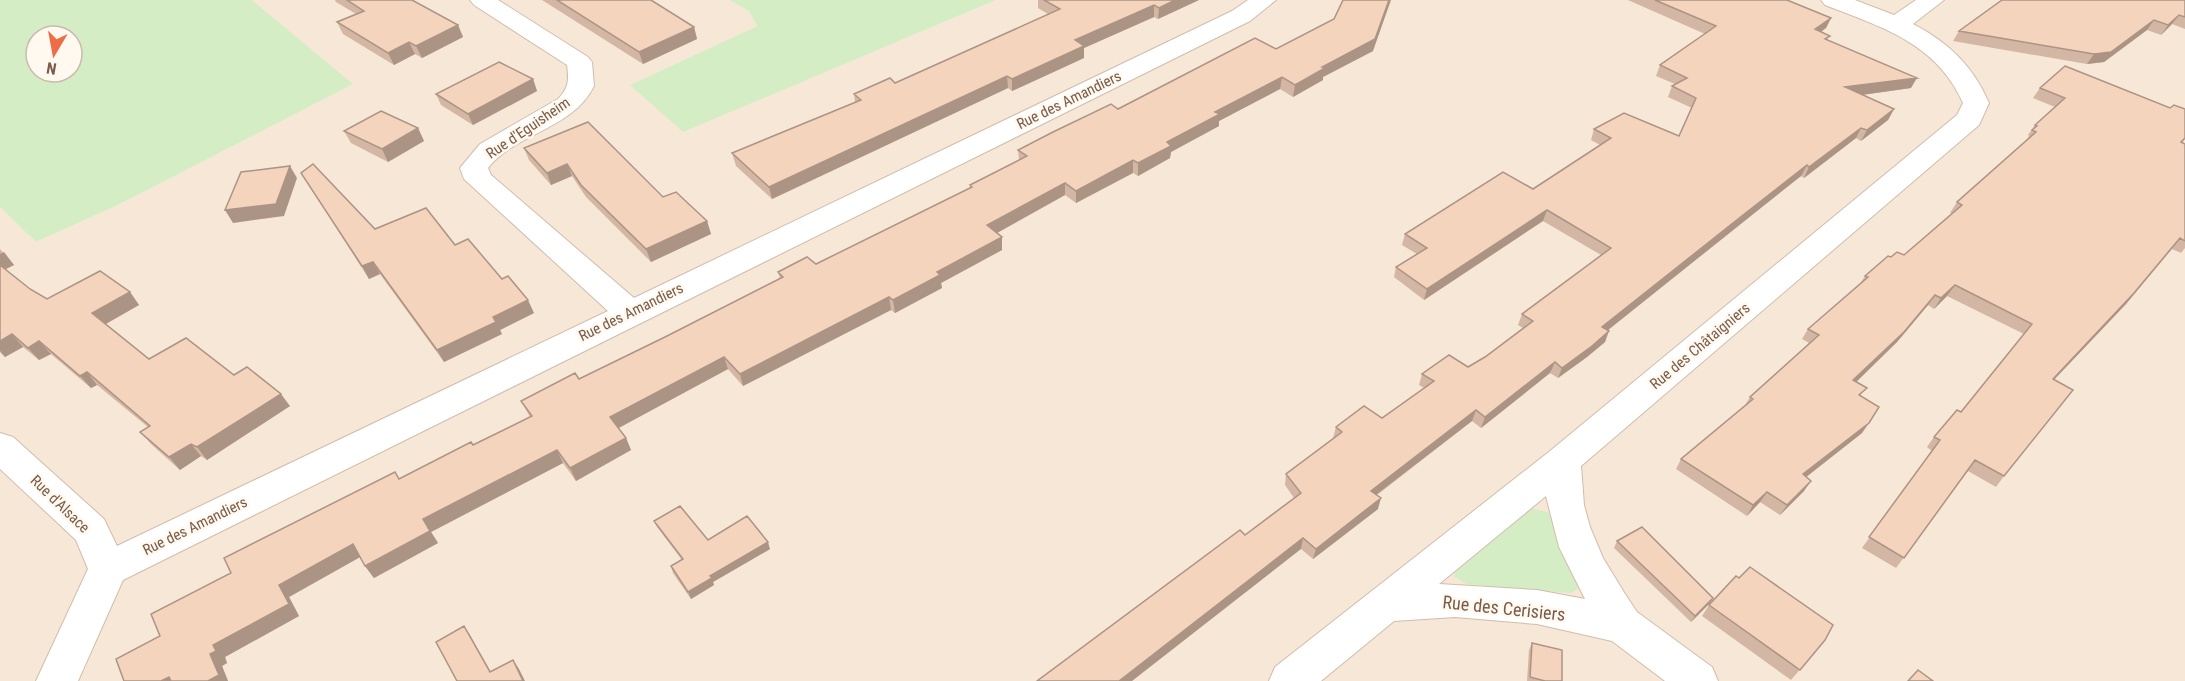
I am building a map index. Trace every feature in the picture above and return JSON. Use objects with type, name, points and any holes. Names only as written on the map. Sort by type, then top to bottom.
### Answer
[{"type":"street","name":"Rue d'Eguisheim","points":[[482,0],[579,62],[582,75],[581,87],[564,107],[494,147],[483,156],[474,168],[478,179],[630,313]]},
{"type":"street","name":"Rue des Amandiers","points":[[108,569],[1241,16],[1264,0]]},
{"type":"street","points":[[1833,0],[1896,25],[1932,0]]},
{"type":"street","name":"Rue des Châtaigniers","points":[[1290,681],[1563,461],[1969,119],[1976,103],[1971,86],[1958,69],[1924,40],[1896,25]]},
{"type":"street","name":"Rue d'Alsace","points":[[0,447],[91,530],[108,569]]},
{"type":"street","name":"Rue des Cerisiers","points":[[1563,461],[1561,483],[1570,528],[1599,590],[1623,625],[1697,681]]},
{"type":"street","points":[[57,681],[108,569]]},
{"type":"street","name":"Rue des Cerisiers","points":[[1384,604],[1455,600],[1537,607],[1623,625]]},
{"type":"shaded area","points":[[252,0],[729,0],[749,11],[757,26],[630,85],[863,56],[996,0],[2185,0],[2185,681],[0,681],[0,207],[36,242],[118,205],[352,84]]},
{"type":"green space","points":[[0,0],[252,0],[353,84],[118,205],[36,242],[0,207]]},
{"type":"green space","points":[[729,0],[996,0],[683,132],[630,85],[757,26],[749,11]]},
{"type":"green space","points":[[1530,508],[1548,512],[1576,572],[1579,588],[1571,593],[1466,584],[1455,577],[1454,570]]},
{"type":"building","points":[[347,0],[412,0],[458,25],[416,46],[409,42],[388,53],[337,22],[364,11]]},
{"type":"building","points":[[557,0],[651,0],[694,27],[639,52]]},
{"type":"building","points":[[1044,0],[1175,0],[1159,8],[1154,5],[1075,40],[1084,46],[1012,79],[1007,76],[769,187],[732,153],[861,100],[854,94],[890,78],[895,83],[1060,9]]},
{"type":"building","points":[[1343,0],[1389,0],[1375,39],[1322,67],[1325,68],[1295,85],[1282,77],[1215,112],[1220,114],[1167,142],[1171,146],[1138,163],[1133,160],[1076,191],[1065,183],[987,225],[1002,237],[937,272],[940,275],[893,300],[889,297],[740,374],[724,357],[610,417],[626,438],[570,468],[557,450],[423,519],[430,531],[365,566],[353,544],[279,585],[289,604],[213,645],[216,651],[210,654],[219,675],[208,681],[171,681],[169,677],[161,681],[124,681],[116,659],[160,636],[151,614],[231,573],[224,558],[395,472],[399,479],[471,442],[473,445],[532,416],[521,401],[575,373],[579,379],[665,337],[783,277],[778,272],[807,257],[816,264],[972,187],[970,185],[1027,156],[1018,150],[1053,132],[1111,104],[1118,109],[1255,38],[1276,49],[1334,19]]},
{"type":"building","points":[[1655,0],[1787,0],[1831,18],[1815,29],[1830,36],[1825,39],[1917,78],[1845,87],[1894,109],[1867,130],[1861,128],[1809,167],[1807,165],[1602,327],[1609,331],[1562,368],[1555,362],[1485,417],[1476,410],[1371,491],[1381,498],[1316,549],[1303,538],[1119,681],[1037,681],[1240,530],[1245,535],[1301,493],[1286,474],[1342,432],[1336,427],[1364,406],[1382,418],[1434,381],[1422,374],[1449,355],[1468,367],[1485,357],[1533,321],[1522,314],[1611,248],[1547,210],[1427,289],[1396,267],[1427,248],[1405,234],[1503,172],[1533,189],[1611,138],[1594,129],[1624,113],[1679,136],[1696,98],[1672,86],[1687,78],[1660,65],[1716,26]]},
{"type":"building","points":[[2002,0],[2185,0],[2185,17],[2179,15],[2168,25],[2154,20],[2111,52],[2094,54],[1959,31]]},
{"type":"building","points":[[499,62],[533,79],[468,114],[436,94]]},
{"type":"building","points":[[2065,66],[2170,108],[2174,105],[2185,109],[2185,138],[2181,142],[2185,144],[2185,241],[2180,238],[2134,293],[2053,379],[2073,390],[2004,476],[1975,460],[1904,558],[1869,537],[1940,440],[1934,437],[1957,410],[1961,412],[2032,324],[1955,285],[1941,298],[1935,295],[1904,332],[1853,380],[1867,388],[1859,395],[1879,407],[1869,423],[1803,474],[1811,481],[1787,505],[1767,492],[1753,505],[1681,459],[1753,399],[1750,397],[1819,335],[1808,329],[1868,277],[1865,276],[1888,256],[1891,257],[1897,252],[1904,255],[1962,205],[1957,202],[2036,132],[2032,130],[2037,126],[2035,125],[2065,98],[2040,88]]},
{"type":"building","points":[[381,111],[418,128],[382,149],[344,131]]},
{"type":"building","points":[[588,122],[663,197],[676,192],[707,221],[646,249],[581,185],[567,164],[547,173],[524,148]]},
{"type":"building","points":[[313,164],[375,229],[426,208],[455,245],[468,239],[502,279],[508,276],[528,300],[493,317],[496,322],[437,350],[373,262],[362,266],[301,173]]},
{"type":"building","points":[[290,166],[276,204],[225,210],[241,172]]},
{"type":"building","points":[[0,265],[30,289],[47,299],[100,271],[130,292],[92,313],[149,359],[186,338],[234,375],[247,367],[281,394],[197,447],[191,444],[169,457],[140,432],[150,426],[87,372],[80,376],[39,341],[28,348],[12,334],[0,341]]},
{"type":"building","points":[[680,506],[708,540],[747,516],[768,542],[710,576],[712,578],[688,592],[671,566],[683,559],[654,521]]},
{"type":"building","points":[[1642,527],[1713,598],[1695,616],[1617,541]]},
{"type":"building","points":[[1750,567],[1833,625],[1825,640],[1800,670],[1709,605],[1736,576],[1739,578]]},
{"type":"building","points":[[464,626],[490,672],[513,660],[523,681],[457,681],[436,642]]},
{"type":"building","points":[[1532,643],[1562,650],[1562,681],[1545,681],[1530,677]]},
{"type":"building","points":[[1918,670],[1933,681],[1908,681]]}]
